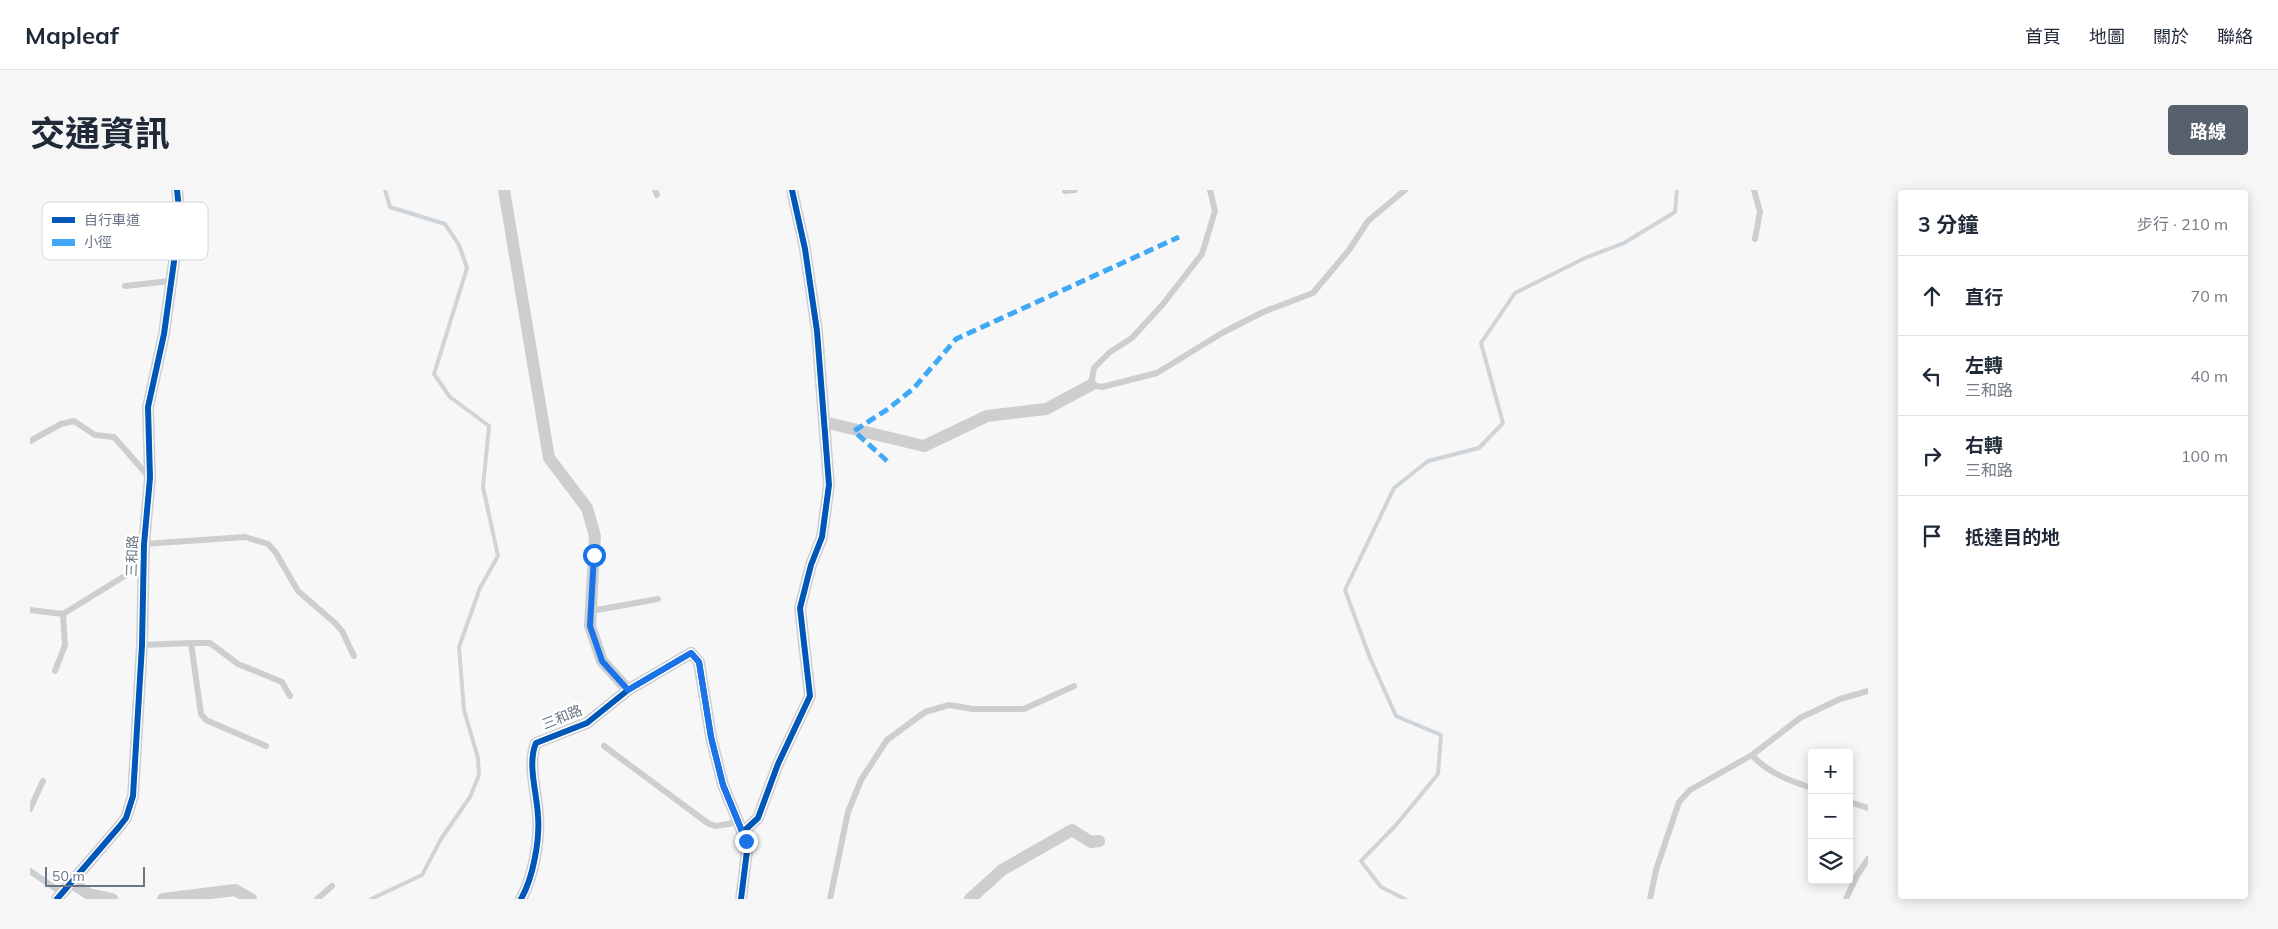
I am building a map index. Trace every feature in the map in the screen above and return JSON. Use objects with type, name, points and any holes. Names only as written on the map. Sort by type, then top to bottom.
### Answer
[{"type":"street","points":[[504,190],[549,458],[587,508],[595,536],[590,626],[602,661],[628,690]]},
{"type":"street","points":[[741,826],[758,818],[778,764],[810,696],[800,608],[811,564],[822,537],[829,485],[817,331],[805,249],[792,190]]},
{"type":"street","name":"三和路","points":[[59,896],[120,828],[126,818],[133,796],[142,645],[144,544],[150,478],[148,407],[164,334],[173,260]]},
{"type":"street","points":[[824,422],[924,446],[987,416],[1046,409],[1091,385]]},
{"type":"street","name":"三和路","points":[[521,899],[537,846],[538,817],[532,758],[536,743],[587,723],[628,690],[691,653],[699,662],[711,737],[723,785],[741,826],[747,851],[741,899]]},
{"type":"street","points":[[970,899],[1002,870],[1072,830],[1091,842],[1099,841]]},
{"type":"street","points":[[72,883],[89,894],[112,899]]},
{"type":"street","points":[[163,899],[235,890],[251,899]]},
{"type":"lane","points":[[1065,191],[1075,190]]},
{"type":"lane","points":[[1210,190],[1215,212],[1202,254],[1163,304],[1132,338],[1110,352],[1094,368],[1091,385],[1102,387],[1157,373],[1222,333],[1263,312],[1313,293],[1348,250],[1368,220],[1405,190]]},
{"type":"lane","points":[[1754,190],[1760,212],[1755,239]]},
{"type":"lane","points":[[125,286],[170,281]]},
{"type":"lane","points":[[30,441],[61,424],[74,421],[95,436],[114,437],[150,478]]},
{"type":"lane","points":[[144,544],[246,537],[268,544],[298,591],[342,631],[354,656]]},
{"type":"lane","points":[[30,610],[63,614],[144,564]]},
{"type":"lane","points":[[590,611],[658,600]]},
{"type":"lane","points":[[55,671],[65,645],[63,614]]},
{"type":"lane","points":[[191,643],[201,714],[206,720],[266,746]]},
{"type":"lane","points":[[142,645],[210,643],[238,664],[282,682],[290,696]]},
{"type":"lane","points":[[830,899],[848,812],[861,780],[888,740],[925,712],[949,705],[973,709],[1024,709],[1074,686]]},
{"type":"lane","points":[[1650,899],[1656,870],[1679,802],[1690,790],[1752,755],[1800,718],[1840,699],[1868,691]]},
{"type":"lane","points":[[604,746],[709,824],[716,826],[741,826]]},
{"type":"lane","points":[[1752,755],[1760,765],[1785,779],[1808,787]]},
{"type":"lane","points":[[30,809],[43,781]]},
{"type":"lane","points":[[1853,803],[1868,808]]},
{"type":"lane","points":[[1846,899],[1856,877],[1868,859]]},
{"type":"lane","points":[[30,871],[59,896]]},
{"type":"lane","points":[[317,899],[332,886]]},
{"type":"waterway","points":[[371,899],[422,875],[441,839],[470,797],[479,775],[478,758],[464,710],[459,647],[480,588],[498,556],[483,487],[489,426],[450,397],[434,374],[467,268],[459,245],[445,224],[390,207],[385,190]]},
{"type":"waterway","points":[[1405,899],[1381,887],[1361,861],[1396,825],[1438,774],[1441,735],[1396,716],[1370,658],[1345,590],[1394,488],[1428,461],[1479,448],[1503,423],[1481,343],[1515,293],[1585,258],[1624,243],[1675,212],[1677,190]]},
{"type":"marked path","points":[[887,461],[854,431],[888,409],[914,388],[956,339],[1179,237]]},
{"type":"cycle path","points":[[177,190],[178,202]]},
{"type":"cycle path","points":[[744,831],[758,818],[778,764],[810,696],[800,608],[811,565],[822,537],[829,485],[817,331],[805,249],[792,190]]},
{"type":"cycle path","points":[[57,899],[126,818],[133,796],[142,645],[144,544],[150,478],[148,407],[164,334],[174,260]]},
{"type":"cycle path","points":[[521,899],[529,881],[535,859],[538,836],[538,816],[532,769],[533,751],[536,743],[587,723],[628,690],[691,653],[699,662],[711,737],[723,785],[746,841],[747,851],[741,899]]},
{"type":"route","points":[[594,555],[590,626],[602,661],[628,690],[691,653],[699,662],[711,737],[723,785],[744,831],[746,841]]}]
